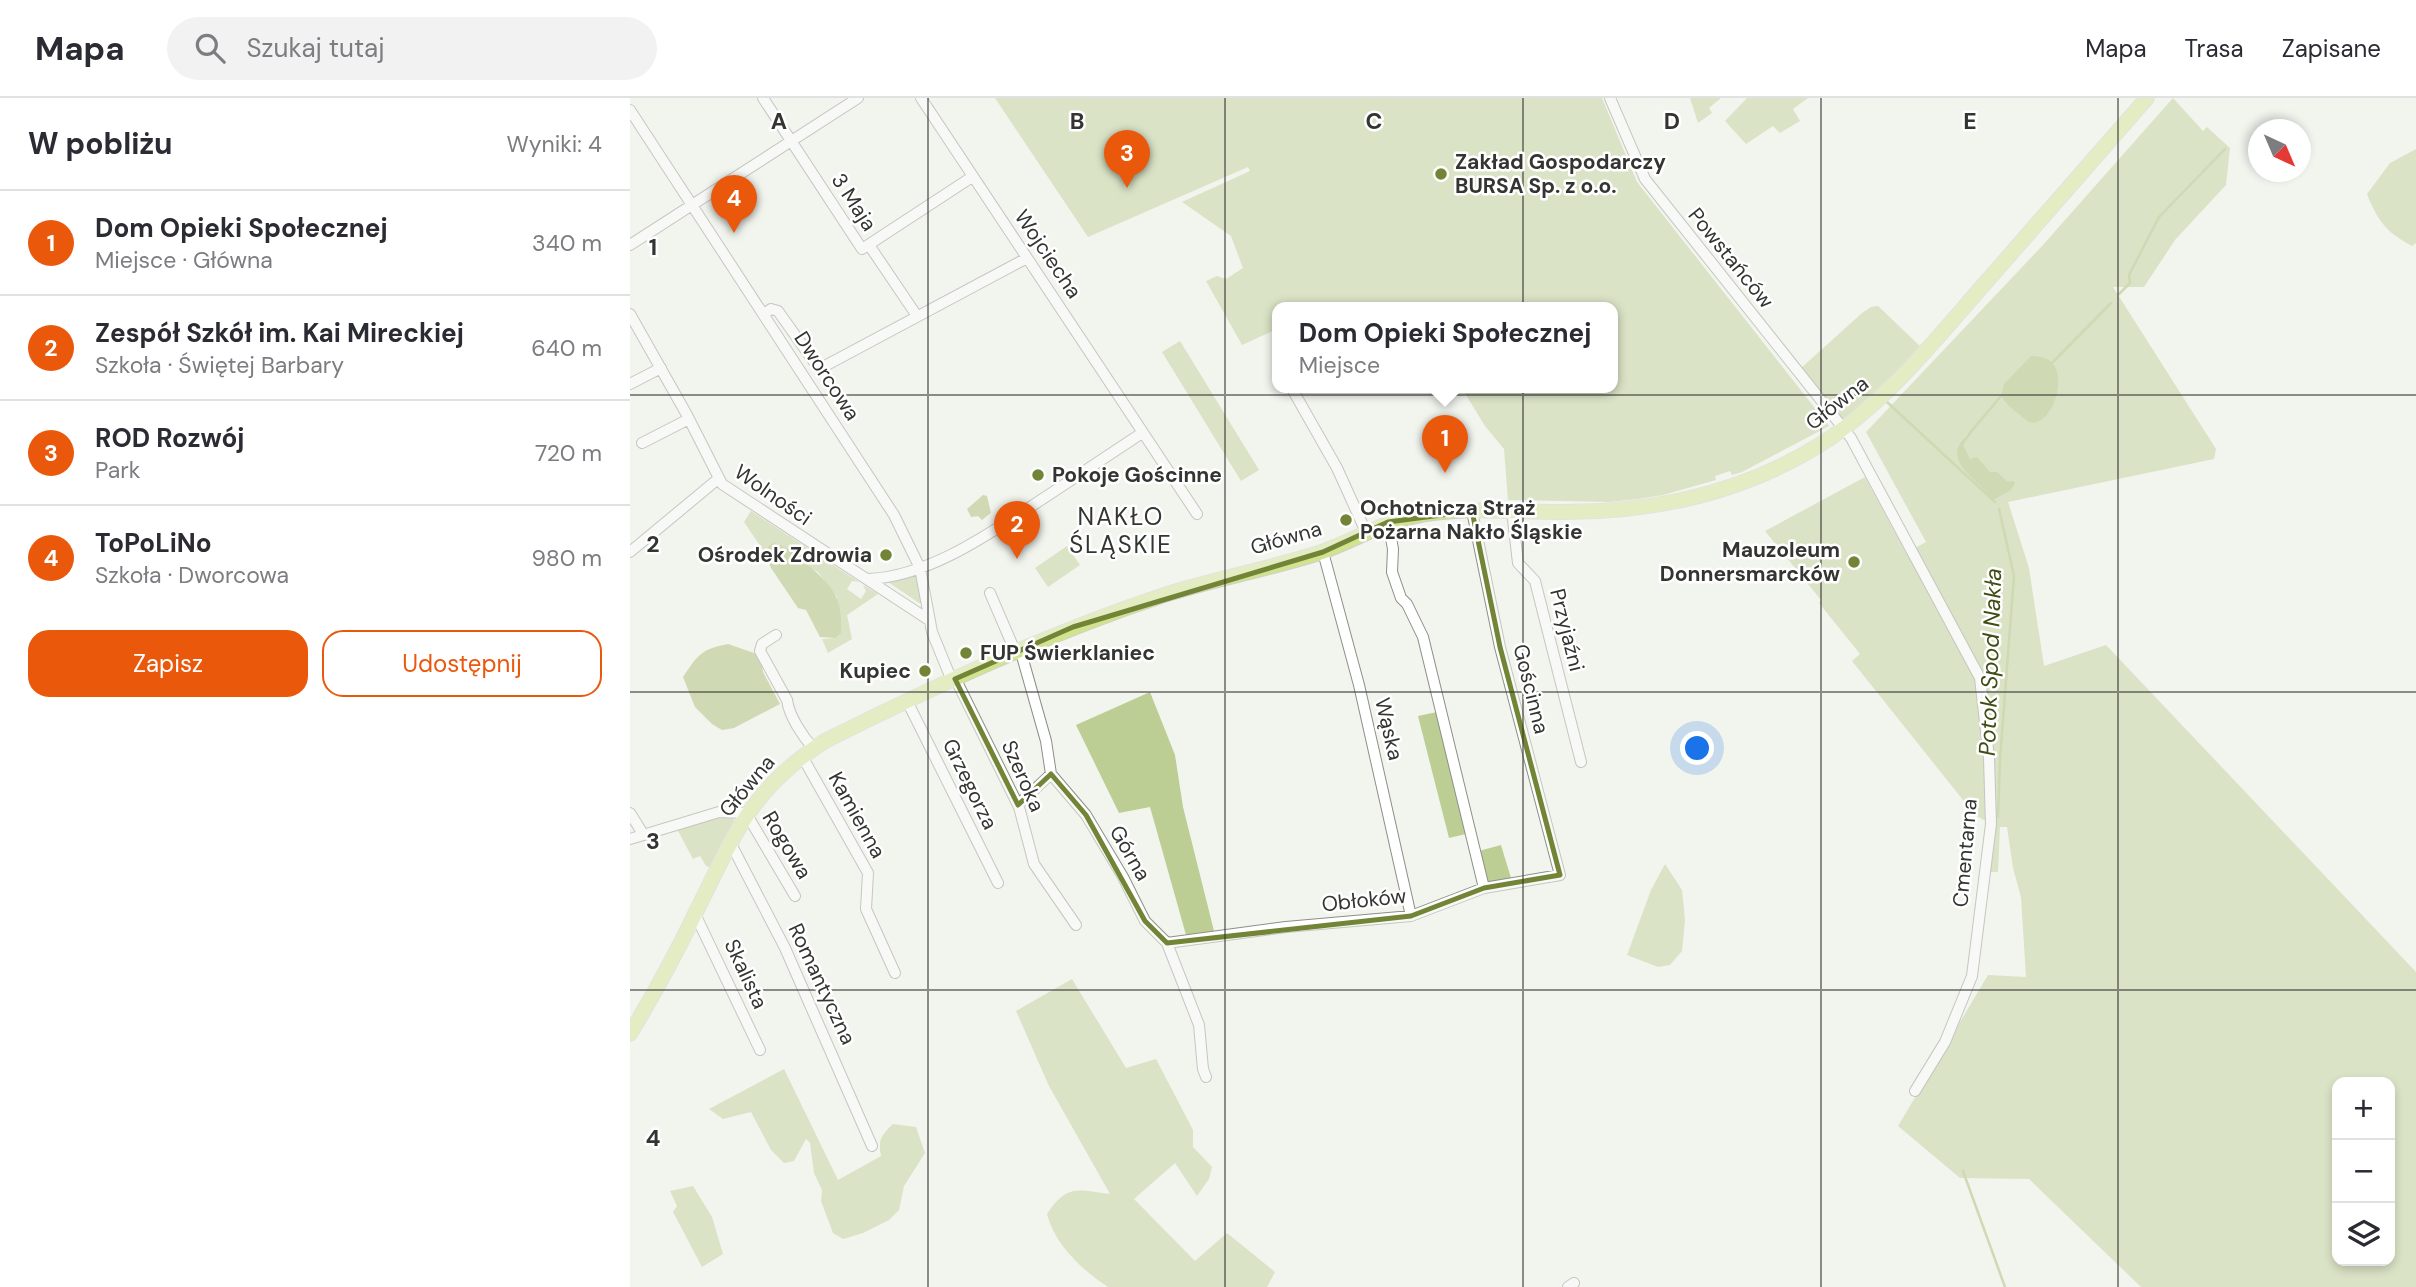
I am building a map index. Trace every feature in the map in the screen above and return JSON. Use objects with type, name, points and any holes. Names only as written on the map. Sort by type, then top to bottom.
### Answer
[{"type":"main road","name":"Główna","points":[[630,1034],[653,997],[746,813],[772,782],[808,752],[907,701],[1017,650],[1164,595],[1323,552],[1388,522],[1436,512],[1620,510],[1685,501],[1772,471],[1843,429],[1891,386],[1923,354],[2147,98]]},
{"type":"street","name":"3 Maja","points":[[763,98],[862,249],[869,245],[917,316]]},
{"type":"street","points":[[630,245],[858,98]]},
{"type":"street","name":"Wojciecha","points":[[921,98],[1197,514]]},
{"type":"street","name":"Powstańców","points":[[1610,98],[1644,179],[1843,429]]},
{"type":"street","name":"Dworcowa","points":[[630,110],[894,515],[920,568],[929,620],[950,676],[955,679]]},
{"type":"street","points":[[869,245],[972,177]]},
{"type":"street","points":[[764,313],[771,309],[778,310],[821,368],[1027,258]]},
{"type":"street","name":"Wolności","points":[[630,314],[689,419],[718,479],[785,527],[929,620]]},
{"type":"street","points":[[630,384],[661,368]]},
{"type":"street","points":[[1294,393],[1337,468],[1366,532]]},
{"type":"street","points":[[642,443],[689,419]]},
{"type":"street","name":"Cmentarna","points":[[1843,429],[1851,438],[1980,678],[1984,705],[1991,824],[1972,975],[1945,1042],[1915,1091]]},
{"type":"street","points":[[868,579],[900,575],[920,568],[996,530],[1142,433]]},
{"type":"street","points":[[630,552],[718,479]]},
{"type":"street","name":"Gościnna","points":[[1472,511],[1500,647],[1560,875]]},
{"type":"street","name":"Przyjaźni","points":[[1513,511],[1518,563],[1535,581],[1581,762]]},
{"type":"street","points":[[1388,522],[1393,549],[1392,572],[1401,598],[1407,604],[1423,636],[1484,888]]},
{"type":"street","name":"Wąska","points":[[1323,552],[1359,685],[1411,916]]},
{"type":"street","points":[[990,593],[1017,650],[1046,741],[1051,774],[1018,805]]},
{"type":"street","name":"Kamienna","points":[[776,635],[763,643],[760,651],[788,700],[788,707],[807,742],[808,752],[868,873],[866,909],[895,973]]},
{"type":"street","name":"Szeroka","points":[[955,679],[1018,805],[1034,864],[1076,925]]},
{"type":"street","name":"Grzegorza","points":[[907,701],[998,883]]},
{"type":"street","name":"Górna","points":[[1051,774],[1086,816],[1123,877],[1145,921],[1167,943],[1199,1024],[1206,1077]]},
{"type":"street","points":[[630,839],[719,812],[746,813]]},
{"type":"street","points":[[630,813],[643,834]]},
{"type":"street","name":"Rogowa","points":[[746,813],[795,896]]},
{"type":"street","name":"Romantyczna","points":[[730,842],[785,948],[872,1146]]},
{"type":"street","name":"Obłoków","points":[[1167,943],[1286,927],[1411,916],[1484,888],[1560,875]]},
{"type":"street","name":"Skalista","points":[[695,914],[760,1050]]},
{"type":"highlighted area","points":[[1472,511],[1500,647],[1560,875],[1484,888],[1411,916],[1167,943],[1145,921],[1086,815],[1051,774],[1018,805],[955,679],[1073,627],[1323,552],[1388,522]]},
{"type":"shaded area","points":[[995,98],[1602,98],[1637,182],[1829,426],[1742,472],[1732,475],[1730,471],[1715,476],[1716,480],[1663,495],[1609,502],[1508,500],[1504,449],[1485,426],[1465,393],[1618,393],[1618,302],[1272,302],[1272,331],[1242,345],[1206,281],[1217,276],[1226,279],[1243,268],[1231,236],[1182,202],[1250,171],[1248,167],[1088,237]]},
{"type":"shaded area","points":[[1690,98],[1721,98],[1709,108],[1712,113],[1698,123]]},
{"type":"shaded area","points":[[1747,98],[1808,98],[1793,109],[1800,121],[1780,133],[1773,126],[1746,144],[1725,121]]},
{"type":"shaded area","points":[[2173,98],[2203,131],[2207,127],[2230,148],[2226,185],[2175,240],[2144,287],[2113,287],[2216,449],[2214,459],[2008,502],[2029,568],[2044,666],[2106,645],[2416,972],[2416,1287],[2141,1287],[2029,1179],[1960,1178],[1898,1126],[1988,975],[2026,977],[2021,897],[2013,868],[2007,827],[2000,827],[1998,872],[1984,872],[1991,824],[1975,815],[1852,661],[1860,654],[1819,603],[1821,600],[1765,531],[1865,477],[1906,553],[1926,542],[1866,432],[2042,246]]},
{"type":"shaded area","points":[[2416,149],[2416,243],[2412,246],[2384,225],[2367,194],[2390,163]]},
{"type":"shaded area","points":[[1878,306],[1922,348],[1842,422],[1800,369],[1862,313]]},
{"type":"shaded area","points":[[1180,341],[1259,470],[1241,481],[1162,352]]},
{"type":"shaded area","points":[[2031,356],[2047,359],[2058,375],[2056,398],[2045,417],[2037,422],[2029,422],[2001,396],[2004,384]]},
{"type":"shaded area","points":[[1969,434],[1963,445],[1970,459],[1977,457],[1990,472],[1997,472],[2008,482],[2015,483],[2011,490],[1993,500],[1959,461],[1957,452],[1960,443]]},
{"type":"shaded area","points":[[983,495],[987,496],[991,513],[982,520],[978,516],[971,517],[967,509]]},
{"type":"shaded area","points":[[751,511],[859,582],[852,581],[847,589],[861,599],[866,591],[863,585],[878,594],[847,615],[852,639],[828,653],[822,639],[835,638],[837,597],[818,572],[768,546],[765,553],[744,522]]},
{"type":"shaded area","points":[[775,543],[800,555],[831,588],[838,603],[841,622],[841,633],[835,638],[820,637],[806,610],[798,608],[771,568],[765,553],[768,546]]},
{"type":"shaded area","points":[[1067,546],[1080,565],[1048,587],[1035,568]]},
{"type":"shaded area","points":[[917,572],[923,603],[885,580]]},
{"type":"shaded area","points":[[728,644],[754,653],[761,661],[763,672],[780,704],[734,728],[722,730],[695,707],[683,677],[701,654]]},
{"type":"shaded area","points":[[1150,692],[1175,755],[1183,807],[1214,931],[1186,935],[1150,807],[1119,813],[1076,725]]},
{"type":"shaded area","points":[[1437,712],[1466,834],[1449,838],[1418,716]]},
{"type":"shaded area","points":[[725,814],[733,817],[734,822],[711,868],[706,866],[700,856],[693,859],[677,829]]},
{"type":"shaded area","points":[[1501,845],[1511,878],[1486,883],[1479,851]]},
{"type":"shaded area","points":[[1665,864],[1682,890],[1685,920],[1682,951],[1670,965],[1658,967],[1627,955],[1651,890]]},
{"type":"shaded area","points":[[1072,979],[1126,1068],[1156,1059],[1193,1130],[1193,1147],[1212,1167],[1209,1179],[1197,1196],[1175,1163],[1134,1199],[1195,1261],[1227,1233],[1275,1272],[1267,1287],[1108,1287],[1079,1265],[1056,1236],[1047,1214],[1061,1197],[1082,1190],[1110,1194],[1049,1086],[1016,1011]]},
{"type":"shaded area","points":[[784,1069],[838,1180],[881,1156],[881,1138],[893,1124],[916,1127],[925,1153],[904,1186],[899,1210],[889,1220],[843,1239],[833,1233],[821,1201],[822,1190],[814,1173],[810,1143],[806,1139],[794,1161],[784,1163],[771,1150],[751,1112],[723,1119],[709,1109]]},
{"type":"shaded area","points":[[693,1186],[712,1217],[723,1254],[702,1267],[673,1212],[677,1206],[670,1191]]},
{"type":"waterway","name":"Potok Spod Nakła","points":[[2119,294],[2130,283],[2129,275],[2159,217],[2225,149]]},
{"type":"waterway","name":"Potok Spod Nakła","points":[[2052,363],[2111,303]]},
{"type":"waterway","name":"Potok Spod Nakła","points":[[1969,434],[2001,396]]},
{"type":"waterway","points":[[1887,402],[1995,502]]},
{"type":"waterway","name":"Potok Spod Nakła","points":[[1998,817],[2014,576],[1999,509]]},
{"type":"waterway","name":"Potok Spod Nakła","points":[[1963,1171],[2005,1287]]},
{"type":"place","name":"Zakład Gospodarczy BURSA Sp. z o.o.","points":[[1441,174]]},
{"type":"place","name":"ROD Rozwój","points":[[1127,188]]},
{"type":"place","name":"ToPoLiNo","points":[[734,233]]},
{"type":"place","name":"Dom Opieki Społecznej","points":[[1445,473]]},
{"type":"place","name":"Pokoje Gościnne","points":[[1038,475]]},
{"type":"place","name":"Ochotnicza Straż Pożarna Nakło Śląskie","points":[[1346,520]]},
{"type":"place","name":"Ośrodek Zdrowia","points":[[886,555]]},
{"type":"place","name":"Zespół Szkół im. Kai Mireckiej","points":[[1017,559]]},
{"type":"place","name":"Mauzoleum Donnersmarcków","points":[[1854,562]]},
{"type":"place","name":"FUP Świerklaniec","points":[[966,653]]},
{"type":"place","name":"Kupiec","points":[[925,671]]},
{"type":"district","name":"NAKŁO ŚLĄSKIE","points":[[1121,531]]}]
